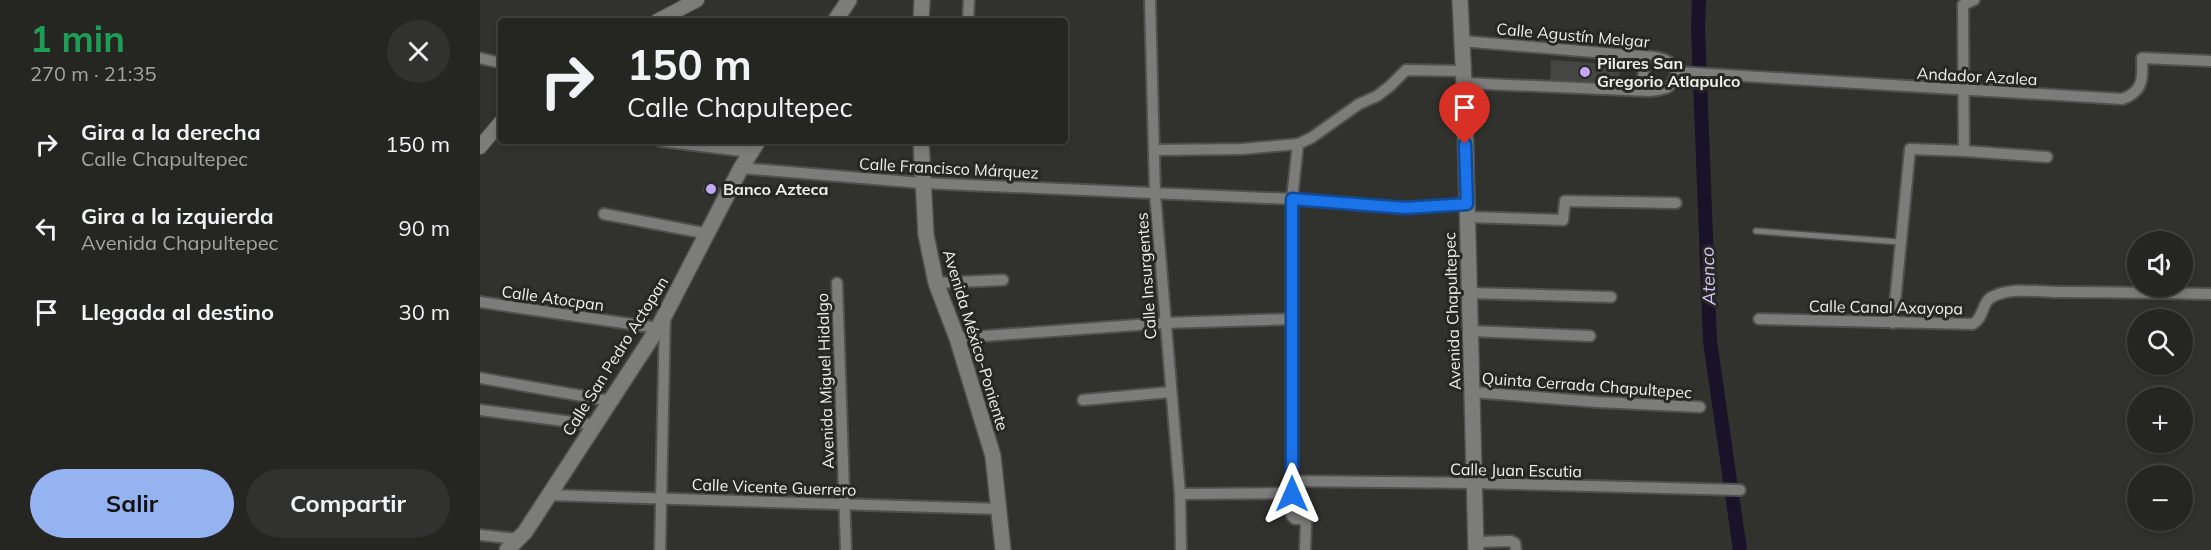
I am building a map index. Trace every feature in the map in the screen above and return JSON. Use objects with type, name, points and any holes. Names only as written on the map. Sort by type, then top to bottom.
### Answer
[{"type":"main road","points":[[837,18],[849,0]]},
{"type":"main road","points":[[921,18],[922,0]]},
{"type":"main road","name":"Avenida Chapultepec","points":[[1460,0],[1476,546]]},
{"type":"main road","name":"Avenida México-Poniente","points":[[921,144],[926,235],[936,283],[957,338],[991,447],[1003,550]]},
{"type":"main road","name":"Calle San Pedro Actopan","points":[[513,545],[658,328],[754,146]]},
{"type":"street","points":[[663,18],[696,0]]},
{"type":"street","points":[[968,18],[969,0]]},
{"type":"street","name":"Calle Insurgentes","points":[[1150,0],[1155,193],[1180,494],[1181,550]]},
{"type":"street","points":[[1964,151],[1963,5],[1974,0]]},
{"type":"street","name":"Calle Agustín Melgar","points":[[1461,41],[1666,59],[1677,72],[1711,75]]},
{"type":"street","points":[[1630,55],[1640,61],[1644,70],[1643,80],[1639,86],[1631,90]]},
{"type":"street","points":[[480,58],[498,62]]},
{"type":"street","name":"Andador Azalea","points":[[1711,75],[2122,99],[2133,95],[2139,88],[2143,75],[2142,58],[2211,61]]},
{"type":"street","points":[[1154,150],[1298,144],[1311,138],[1359,104],[1377,96],[1406,70],[1463,77],[1649,91],[1668,87],[1674,83],[1677,72]]},
{"type":"street","points":[[480,147],[498,126]]},
{"type":"street","points":[[716,144],[754,146]]},
{"type":"street","points":[[1298,144],[1292,199],[1292,516],[1306,523],[1305,550]]},
{"type":"street","points":[[1893,323],[1910,149],[2047,157]]},
{"type":"street","name":"Calle Francisco Márquez","points":[[741,168],[922,183],[1292,199],[1405,208],[1467,210]]},
{"type":"street","points":[[1467,210],[1563,220],[1565,201],[1676,203]]},
{"type":"street","points":[[604,214],[709,234]]},
{"type":"street","points":[[936,283],[1003,280]]},
{"type":"street","name":"Avenida Miguel Hidalgo","points":[[837,283],[846,550]]},
{"type":"street","name":"Calle Canal Axayopa","points":[[1759,319],[1973,324],[1979,321],[1986,301],[2004,293],[2103,291],[2211,294]]},
{"type":"street","points":[[1468,293],[1611,297]]},
{"type":"street","name":"Calle Atocpan","points":[[480,302],[658,328]]},
{"type":"street","points":[[660,550],[665,314]]},
{"type":"street","points":[[957,338],[1164,323],[1292,319]]},
{"type":"street","points":[[1470,331],[1590,336]]},
{"type":"street","points":[[480,378],[611,401]]},
{"type":"street","points":[[1083,400],[1171,392]]},
{"type":"street","name":"Quinta Cerrada Chapultepec","points":[[1472,392],[1700,407]]},
{"type":"street","points":[[480,410],[594,425]]},
{"type":"street","name":"Calle Juan Escutia","points":[[1292,482],[1475,483],[1740,490]]},
{"type":"street","points":[[1180,494],[1292,494]]},
{"type":"street","name":"Calle Vicente Guerrero","points":[[548,495],[1000,509]]},
{"type":"street","points":[[480,535],[513,545]]},
{"type":"street","points":[[1476,546],[1511,541],[1515,543],[1516,550]]},
{"type":"lane","points":[[1756,231],[1900,242]]},
{"type":"building","points":[[1551,60],[1620,65],[1619,85],[1550,80]]},
{"type":"building","name":"Banco Azteca","points":[[704,185],[721,188],[717,194],[702,191]]},
{"type":"waterway","name":"Atenco","points":[[1699,0],[1698,29],[1710,341],[1740,550]]},
{"type":"place","name":"Pilares San Gregorio Atlapulco","points":[[1585,72]]},
{"type":"place","name":"Banco Azteca","points":[[711,189]]},
{"type":"route","points":[[1292,494],[1292,199],[1405,208],[1467,204],[1465,144]]}]
